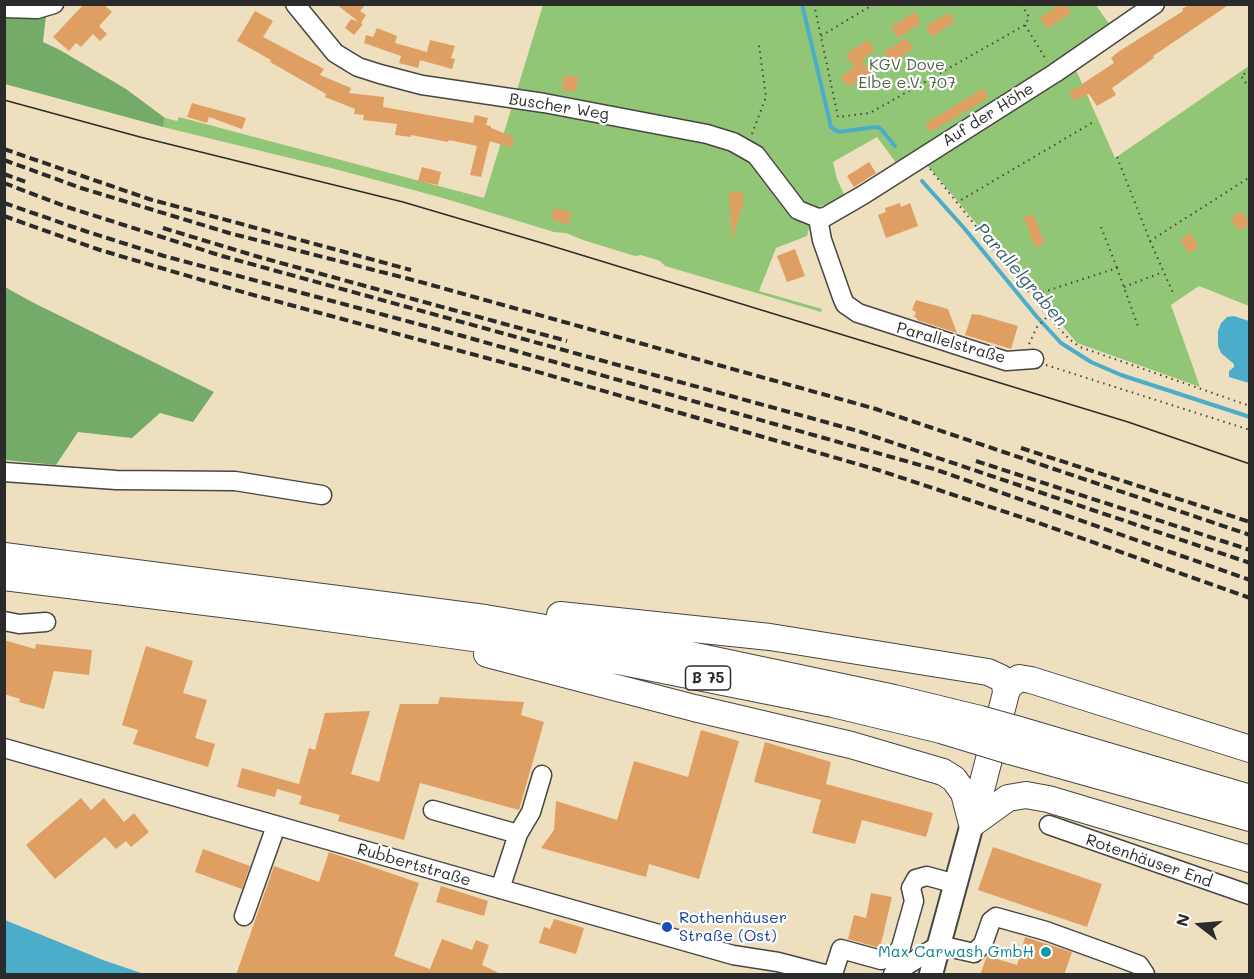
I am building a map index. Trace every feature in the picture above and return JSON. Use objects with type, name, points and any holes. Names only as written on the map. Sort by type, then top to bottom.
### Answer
[{"type":"highway","name":"B 75","points":[[4,556],[485,618],[624,641],[894,698],[977,730],[1250,798]]},
{"type":"highway","name":"B 75","points":[[4,578],[262,609],[564,652],[731,682],[941,730],[977,730]]},
{"type":"highway","points":[[485,618],[554,615],[770,637],[988,672],[1001,678],[1005,684],[1006,693]]},
{"type":"highway","name":"B 75","points":[[438,635],[467,648],[504,659],[694,708],[851,745],[938,770],[950,776],[961,788],[967,801],[972,824]]},
{"type":"highway","points":[[972,824],[1006,693],[1016,679],[1031,680],[1250,749]]},
{"type":"highway","name":"B 75","points":[[1013,740],[1250,818]]},
{"type":"highway","points":[[972,824],[1008,798],[1026,795],[1048,799],[1250,859]]},
{"type":"main road","points":[[931,975],[972,824]]},
{"type":"street","points":[[4,8],[38,9],[54,4]]},
{"type":"street","name":"Buscher Weg","points":[[295,4],[335,53],[358,67],[380,75],[422,85],[544,103],[707,134],[746,148],[768,168],[798,210],[818,218]]},
{"type":"street","name":"Auf der Höhe","points":[[818,218],[825,217],[863,195],[1055,74],[1155,4]]},
{"type":"street","name":"Parallelstraße","points":[[818,218],[822,240],[842,297],[845,304],[858,313],[1006,361],[1034,359]]},
{"type":"street","points":[[4,472],[116,480],[235,481],[322,495]]},
{"type":"street","points":[[4,621],[19,624],[46,622]]},
{"type":"street","name":"Rubbertstraße","points":[[4,748],[733,955],[778,962],[824,975]]},
{"type":"street","points":[[500,889],[518,834],[529,817],[542,775]]},
{"type":"street","points":[[434,810],[518,834]]},
{"type":"street","name":"Rotenhäuser End","points":[[1049,825],[1250,895]]},
{"type":"street","points":[[244,916],[276,826]]},
{"type":"street","points":[[833,975],[841,949],[881,960],[895,956],[901,947],[914,901],[911,888],[916,879],[927,876],[956,884]]},
{"type":"street","points":[[893,975],[939,945],[974,953],[983,944],[991,921],[996,917],[1139,965],[1145,975]]},
{"type":"path","points":[[814,4],[838,117],[870,113],[1025,25],[1029,17],[1021,4]]},
{"type":"path","points":[[820,36],[874,4]]},
{"type":"path","points":[[1025,25],[1055,74]]},
{"type":"path","points":[[746,148],[766,97],[759,45]]},
{"type":"path","points":[[1250,70],[1241,76],[1250,89]]},
{"type":"path","points":[[956,203],[1095,121]]},
{"type":"path","points":[[1117,157],[1174,295]]},
{"type":"path","points":[[921,158],[1047,318],[1069,339],[1080,347],[1250,406]]},
{"type":"path","points":[[1150,241],[1250,177]]},
{"type":"path","points":[[1101,227],[1139,329]]},
{"type":"path","points":[[1031,296],[1117,268]]},
{"type":"path","points":[[1124,287],[1163,272]]},
{"type":"path","points":[[1037,327],[1047,318]]},
{"type":"path","points":[[1034,359],[1056,369],[1250,429]]},
{"type":"green space","name":"KGV Dove Elbe e.V. 707","points":[[1095,4],[1113,29],[897,164],[877,137],[833,162],[837,179],[846,199],[814,208],[807,236],[776,248],[759,291],[822,309],[821,312],[665,266],[660,261],[641,255],[635,256],[566,233],[554,232],[443,198],[163,127],[165,118],[177,121],[179,117],[484,198],[543,5]]},
{"type":"green space","points":[[4,12],[46,15],[43,42],[126,89],[165,118],[163,127],[5,84]]},
{"type":"green space","points":[[1249,66],[1249,306],[1199,286],[1171,305],[1200,387],[1077,343],[927,165],[1076,70],[1115,158]]},
{"type":"green space","points":[[5,287],[214,392],[193,422],[160,413],[132,438],[78,432],[56,465],[5,460]]},
{"type":"water","points":[[1234,316],[1249,321],[1249,383],[1229,377],[1229,371],[1234,364],[1221,353],[1218,346],[1218,331],[1221,323],[1227,317]]},
{"type":"water","points":[[5,920],[103,960],[144,974],[5,974]]},
{"type":"building","points":[[84,4],[103,4],[112,12],[99,26],[107,34],[100,41],[93,34],[81,47],[76,43],[69,51],[53,37]]},
{"type":"building","points":[[336,4],[366,4],[360,11],[366,15],[361,23],[363,24],[354,35],[345,28],[351,19],[359,22]]},
{"type":"building","points":[[1060,4],[1065,4],[1071,13],[1047,29],[1040,18]]},
{"type":"building","points":[[1190,4],[1230,4],[1153,56],[1154,58],[1112,88],[1116,95],[1097,106],[1089,94],[1074,101],[1069,91],[1083,85],[1114,63],[1111,58],[1118,52],[1183,11],[1182,9]]},
{"type":"building","points":[[255,11],[273,21],[263,37],[324,69],[320,75],[351,88],[349,93],[384,97],[383,107],[473,123],[475,115],[488,118],[486,125],[514,137],[511,148],[490,141],[481,177],[470,175],[477,146],[449,140],[448,142],[411,135],[411,137],[395,135],[397,124],[363,120],[364,115],[354,114],[355,109],[325,97],[326,94],[237,41]]},
{"type":"building","points":[[915,12],[921,23],[898,38],[891,27]]},
{"type":"building","points":[[949,13],[955,22],[932,37],[926,26]]},
{"type":"building","points":[[377,28],[397,36],[395,43],[427,52],[430,40],[455,46],[451,58],[455,59],[452,69],[420,60],[418,68],[399,63],[401,56],[364,43],[366,35],[373,37]]},
{"type":"building","points":[[907,38],[913,49],[891,63],[884,52]]},
{"type":"building","points":[[868,40],[875,51],[862,59],[871,73],[848,87],[841,76],[854,68],[846,54]]},
{"type":"building","points":[[564,75],[578,77],[576,92],[562,90]]},
{"type":"building","points":[[984,88],[988,98],[930,132],[925,124]]},
{"type":"building","points":[[192,103],[246,118],[242,129],[209,117],[207,123],[187,117]]},
{"type":"building","points":[[869,162],[876,173],[854,187],[847,176]]},
{"type":"building","points":[[422,167],[441,172],[438,185],[418,181]]},
{"type":"building","points":[[729,192],[743,192],[743,204],[732,240]]},
{"type":"building","points":[[900,203],[901,207],[910,203],[918,226],[886,238],[878,215],[886,212],[885,208]]},
{"type":"building","points":[[554,208],[572,212],[568,225],[551,219]]},
{"type":"building","points":[[1242,211],[1250,224],[1239,231],[1231,218]]},
{"type":"building","points":[[1033,214],[1045,244],[1035,247],[1024,217]]},
{"type":"building","points":[[1191,233],[1199,247],[1189,253],[1180,240]]},
{"type":"building","points":[[795,249],[805,276],[787,282],[777,256]]},
{"type":"building","points":[[916,300],[948,309],[957,333],[917,320],[914,317],[916,312],[912,310]]},
{"type":"building","points":[[972,314],[1018,326],[1011,349],[965,335]]},
{"type":"building","points":[[4,640],[35,649],[36,644],[92,650],[89,675],[54,671],[44,709],[19,702],[20,699],[4,694]]},
{"type":"building","points":[[146,646],[193,661],[183,693],[207,700],[195,738],[215,744],[208,767],[133,744],[138,730],[122,725]]},
{"type":"building","points":[[440,697],[524,702],[521,715],[544,722],[519,810],[420,783],[404,840],[338,821],[340,815],[299,804],[302,796],[277,789],[275,797],[237,787],[242,768],[299,784],[309,748],[315,750],[325,713],[370,711],[351,774],[379,782],[400,704],[438,704]]},
{"type":"building","points":[[701,730],[739,741],[699,879],[649,864],[646,877],[541,848],[554,830],[556,801],[617,820],[634,761],[688,777]]},
{"type":"building","points":[[765,742],[831,762],[826,784],[933,813],[926,837],[862,820],[855,844],[812,833],[821,800],[754,782]]},
{"type":"building","points":[[81,798],[91,810],[104,798],[124,822],[134,813],[149,832],[131,847],[126,841],[116,849],[105,837],[55,879],[26,845]]},
{"type":"building","points":[[993,847],[1102,884],[1087,927],[978,890]]},
{"type":"building","points":[[203,849],[250,866],[242,889],[195,872]]},
{"type":"building","points":[[329,852],[419,883],[394,956],[430,969],[442,939],[472,950],[476,940],[489,945],[482,965],[503,975],[236,975],[274,866],[319,882]]},
{"type":"building","points":[[441,886],[488,901],[484,916],[436,902]]},
{"type":"building","points":[[871,893],[892,897],[880,948],[848,939],[854,915],[866,918]]},
{"type":"building","points":[[554,919],[584,928],[576,954],[539,943],[544,927],[550,929]]},
{"type":"building","name":"Max Carwash GmbH","points":[[1025,937],[1072,952],[1064,975],[980,975],[987,956],[1017,965]]},
{"type":"waterway","points":[[802,4],[831,127],[838,132],[880,128],[895,146]]},
{"type":"waterway","name":"Parallelgraben","points":[[922,181],[1061,343],[1091,362],[1121,375],[1250,417]]},
{"type":"tram line","points":[[4,100],[140,137],[403,202],[1128,422],[1250,464]]},
{"type":"railway","points":[[4,149],[149,199],[411,270]]},
{"type":"railway","points":[[4,160],[81,188],[229,233],[417,281],[876,409],[1250,535]]},
{"type":"railway","points":[[4,174],[29,183]]},
{"type":"railway","points":[[4,183],[67,207],[222,256],[858,431],[1250,563]]},
{"type":"railway","points":[[4,203],[164,256],[459,335],[934,469],[1250,580]]},
{"type":"railway","points":[[4,216],[100,250],[246,293],[531,370],[878,470],[1036,522],[1250,598]]},
{"type":"railway","points":[[163,228],[259,257],[567,341]]},
{"type":"railway","points":[[1021,448],[1250,522]]},
{"type":"railway","points":[[976,461],[1250,550]]},
{"type":"place","name":"Rothenhäuser Straße (Ost)","points":[[667,927]]},
{"type":"place","name":"Max Carwash GmbH","points":[[1046,952]]}]
